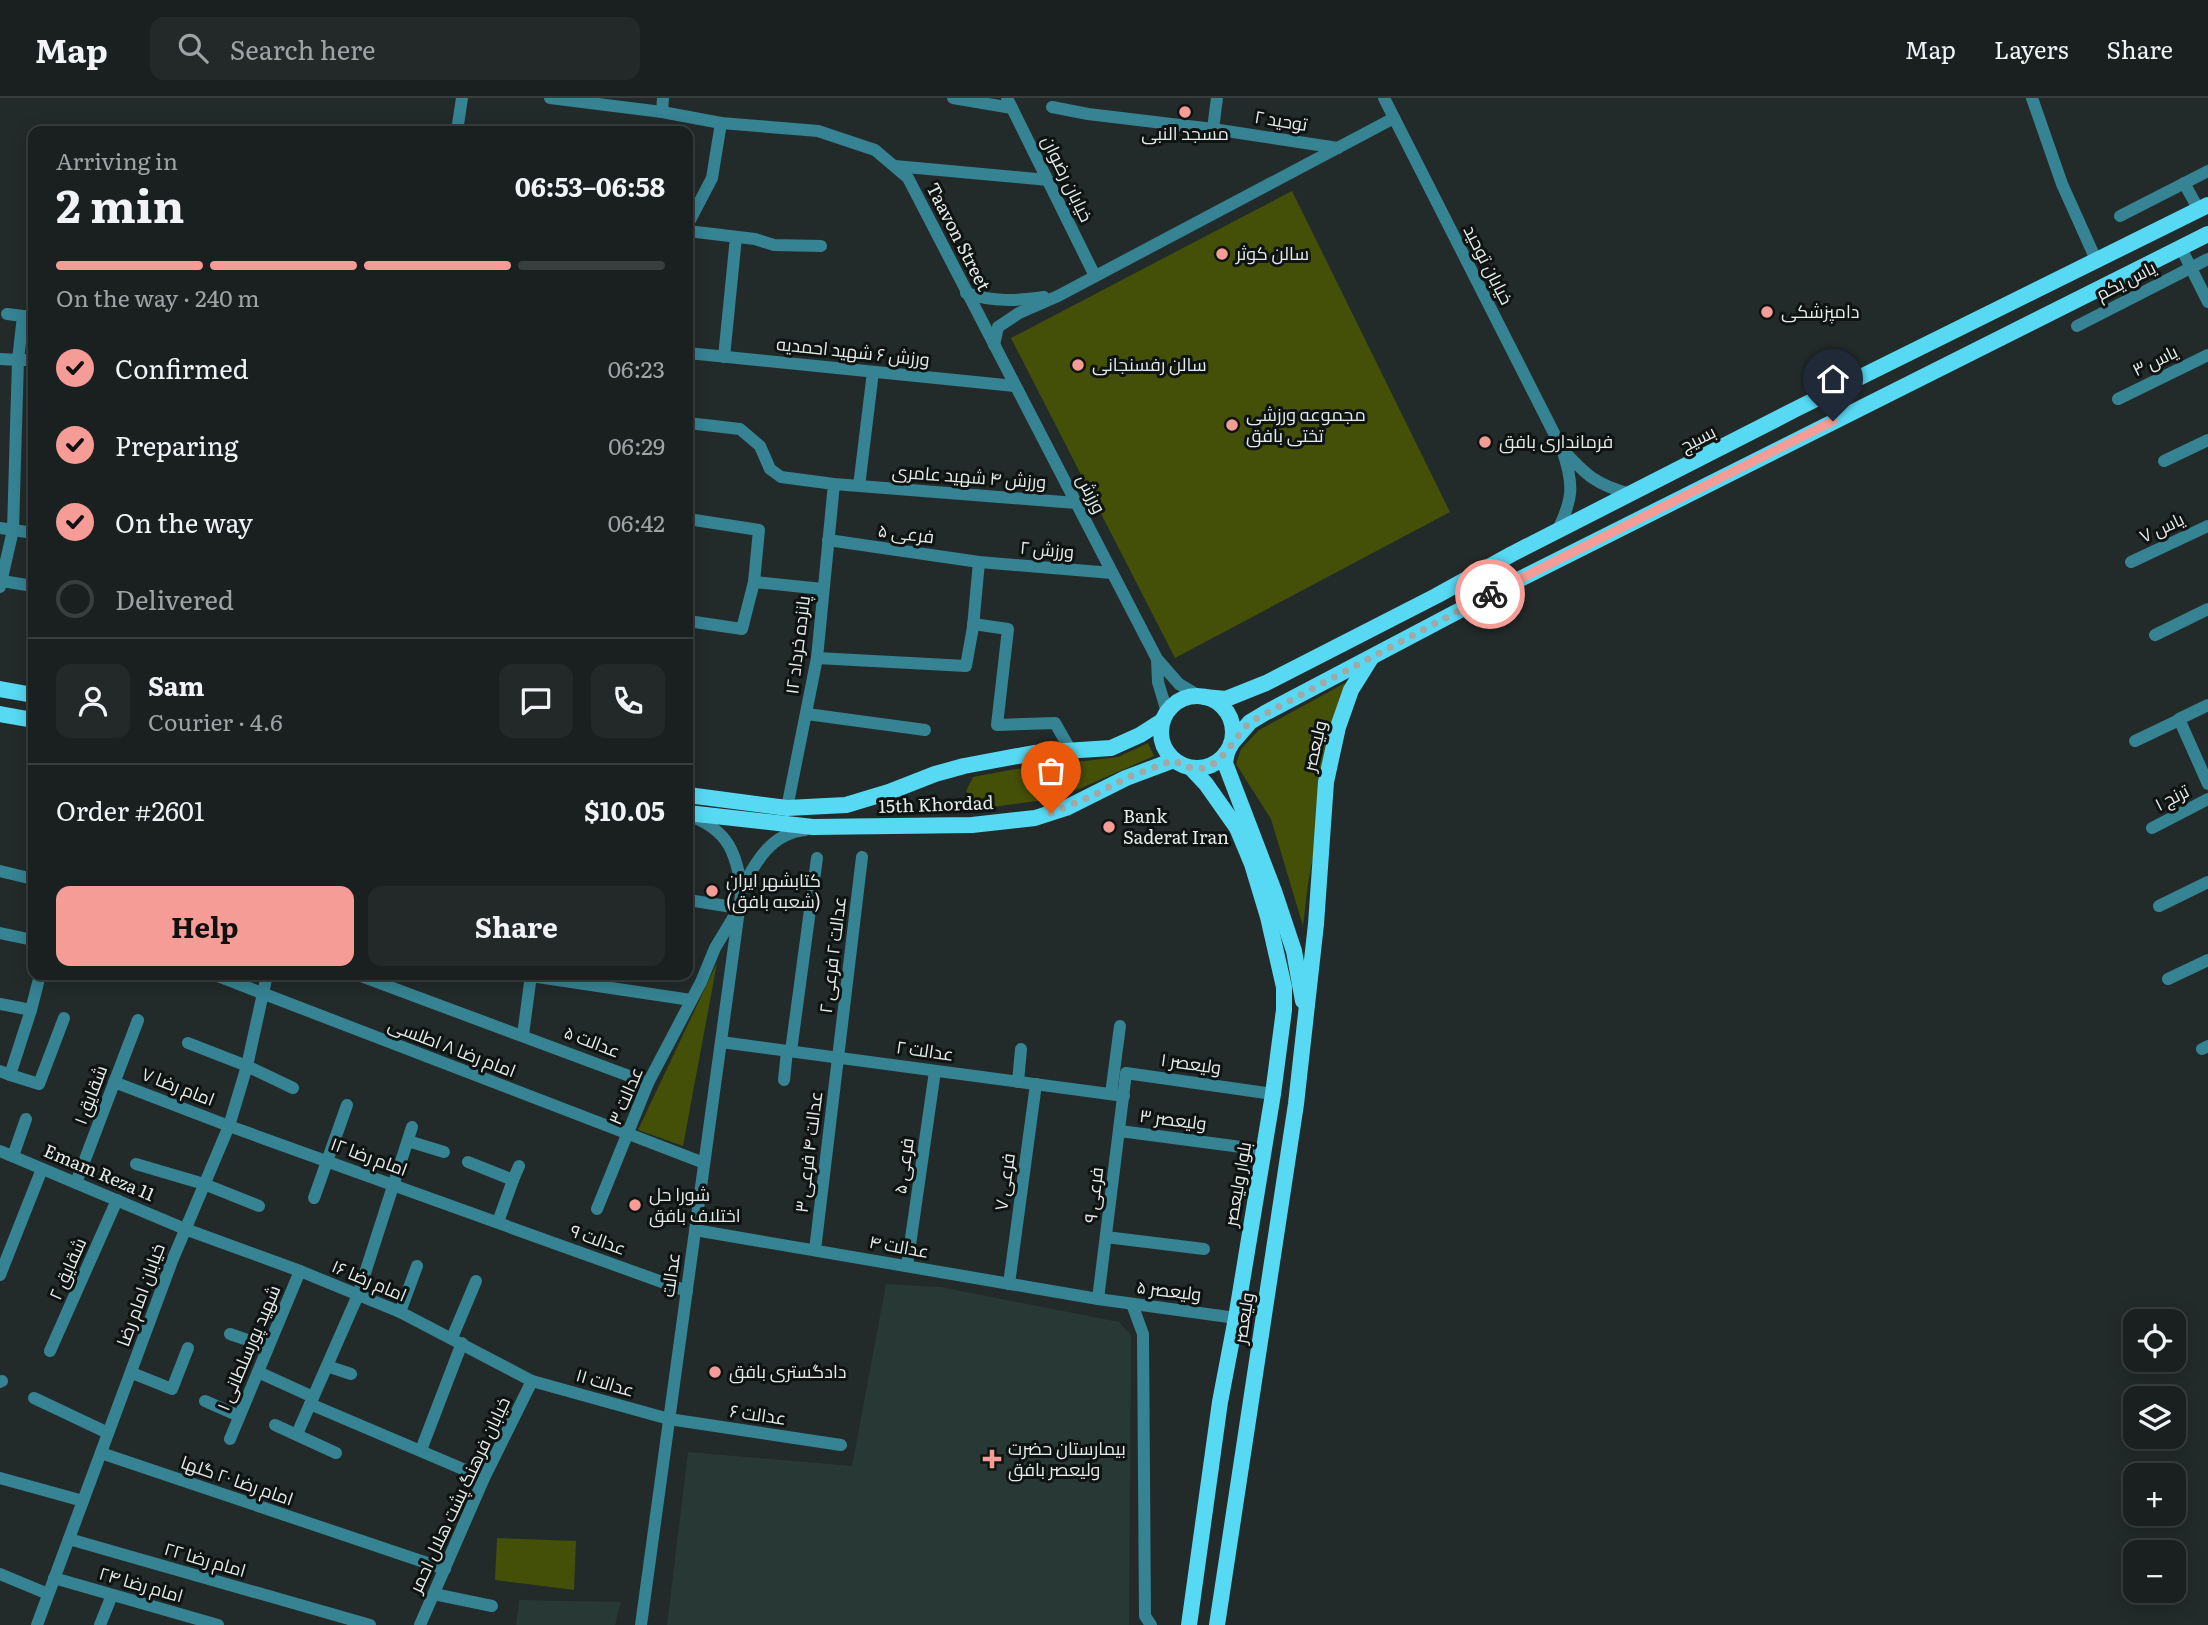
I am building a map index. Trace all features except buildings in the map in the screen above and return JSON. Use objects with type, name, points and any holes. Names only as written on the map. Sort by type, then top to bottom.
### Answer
[{"type":"main road","name":"بسیج","points":[[1201,696],[1226,699],[1244,694],[1806,404],[2204,207]]},
{"type":"main road","points":[[1229,748],[1233,729],[1228,714],[1218,703],[1201,696],[1180,700],[1164,716],[1160,731],[1162,742],[1174,760],[1191,768],[1212,765],[1221,760],[1250,722],[1446,617],[2208,234]]},
{"type":"main road","points":[[1490,566],[1488,576],[1493,584],[1502,588]]},
{"type":"main road","points":[[1436,596],[1445,600],[1450,608],[1446,617]]},
{"type":"main road","name":"ولیعصر","points":[[1217,1625],[1296,1104],[1317,924],[1326,782],[1338,727],[1351,690],[1371,657]]},
{"type":"main road","points":[[0,689],[28,694]]},
{"type":"main road","points":[[0,714],[28,719]]},
{"type":"main road","name":"15th Khordad","points":[[693,796],[787,808],[846,805],[964,766],[1034,753],[1111,748],[1140,736],[1164,716]]},
{"type":"main road","name":"ولیعصر","points":[[1229,748],[1225,764],[1294,951],[1306,1017]]},
{"type":"main road","name":"15th Khordad","points":[[693,814],[766,823],[834,827],[972,825],[1035,818],[1066,808],[1126,778],[1174,760]]},
{"type":"main road","name":"بلوار ولیعصر","points":[[1189,1625],[1220,1402],[1264,1150],[1284,1010],[1284,987],[1268,917],[1252,864],[1237,828],[1206,784],[1191,768]]},
{"type":"street","points":[[458,126],[462,98]]},
{"type":"street","name":"Taavon Street","points":[[550,98],[662,112],[721,123],[818,131],[875,150],[908,178],[994,345]]},
{"type":"street","points":[[662,112],[663,98]]},
{"type":"street","points":[[953,98],[1010,103]]},
{"type":"street","points":[[1213,129],[1217,98]]},
{"type":"street","name":"خیابان توحید","points":[[1384,98],[1562,449]]},
{"type":"street","points":[[2032,98],[2062,184],[2097,262]]},
{"type":"street","name":"خیابان رضوان","points":[[1010,103],[1095,276]]},
{"type":"street","name":"توحید ۲","points":[[1052,107],[1338,148]]},
{"type":"street","points":[[994,345],[998,327],[1019,313],[1058,296],[1394,118]]},
{"type":"street","points":[[693,214],[712,178],[721,123]]},
{"type":"street","points":[[894,166],[1048,180]]},
{"type":"street","points":[[2120,216],[2208,171]]},
{"type":"street","points":[[2184,183],[2204,207]]},
{"type":"street","points":[[693,232],[755,239],[774,245],[821,246]]},
{"type":"street","points":[[724,357],[736,237]]},
{"type":"street","points":[[2181,248],[2208,302]]},
{"type":"street","name":"یاس یکم","points":[[2077,326],[2208,259]]},
{"type":"street","points":[[966,293],[984,299],[1014,301],[1058,296]]},
{"type":"street","points":[[7,314],[28,316],[18,360],[1,584],[28,586]]},
{"type":"street","name":"ورزش","points":[[994,345],[1157,659],[1179,684],[1201,696]]},
{"type":"street","name":"ورزش ۶ شهید احمدیه","points":[[693,354],[1016,386]]},
{"type":"street","name":"یاس ۳","points":[[2118,399],[2208,355]]},
{"type":"street","points":[[0,359],[28,360]]},
{"type":"street","points":[[859,486],[873,372]]},
{"type":"street","name":"ورزش ۴ شهید عامری","points":[[693,424],[740,429],[760,446],[770,469],[781,477],[834,485],[1076,503]]},
{"type":"street","points":[[2164,461],[2208,440]]},
{"type":"street","points":[[1562,449],[1592,480],[1632,494]]},
{"type":"street","points":[[1556,533],[1568,511],[1571,489],[1570,473],[1562,449]]},
{"type":"street","name":"پانزده خرداد ۱۲","points":[[787,808],[817,657],[834,485]]},
{"type":"street","points":[[693,520],[759,530],[754,582],[742,629],[693,622]]},
{"type":"street","name":"یاس ۷","points":[[2131,562],[2208,526]]},
{"type":"street","points":[[7,529],[28,532]]},
{"type":"street","name":"فرعی ۵","points":[[828,540],[979,562]]},
{"type":"street","points":[[817,657],[966,666],[979,562]]},
{"type":"street","name":"ورزش ۲","points":[[979,562],[1112,573]]},
{"type":"street","points":[[754,582],[823,589]]},
{"type":"street","points":[[2155,635],[2208,609]]},
{"type":"street","points":[[973,624],[1008,629],[996,725],[1055,723],[1071,751]]},
{"type":"street","name":"ورزش","points":[[1157,659],[1164,716]]},
{"type":"street","points":[[2135,741],[2208,705]]},
{"type":"street","points":[[807,714],[926,730]]},
{"type":"street","points":[[2179,720],[2208,784]]},
{"type":"street","name":"ترنج ۱","points":[[2152,828],[2208,799]]},
{"type":"street","name":"عدالت","points":[[693,816],[712,825],[730,844],[742,888]]},
{"type":"street","name":"عدالت","points":[[641,1625],[742,888],[756,860],[772,843],[793,831],[834,827]]},
{"type":"street","name":"عدالت ۲ فرعی ۲","points":[[838,1058],[862,857]]},
{"type":"street","points":[[784,1080],[817,858]]},
{"type":"street","points":[[0,871],[28,878]]},
{"type":"street","points":[[2159,906],[2208,882]]},
{"type":"street","points":[[693,901],[739,908]]},
{"type":"street","name":"عدالت ۳","points":[[597,1209],[648,1083],[715,948],[739,908]]},
{"type":"street","points":[[0,933],[28,939]]},
{"type":"street","points":[[2168,979],[2208,960]]},
{"type":"street","points":[[39,980],[31,1010],[5,1073],[39,1084],[64,1018]]},
{"type":"street","name":"امام رضا ۸ اطلسی","points":[[228,980],[704,1163]]},
{"type":"street","name":"خیابان امام رضا","points":[[37,1625],[185,1228],[229,1126],[247,1066],[266,980]]},
{"type":"street","name":"عدالت ۵","points":[[372,980],[648,1083]]},
{"type":"street","points":[[523,1035],[530,980]]},
{"type":"street","points":[[563,980],[691,1000]]},
{"type":"street","points":[[0,1004],[31,1010]]},
{"type":"street","name":"شقایق ۱","points":[[76,1183],[138,1020]]},
{"type":"street","name":"فرعی ۹","points":[[1098,1299],[1120,1131],[1117,1095],[1120,1026]]},
{"type":"street","name":"عدالت ۲","points":[[721,1042],[1117,1095]]},
{"type":"street","points":[[188,1043],[247,1066],[293,1088]]},
{"type":"street","points":[[1018,1082],[1021,1049]]},
{"type":"street","name":"عدالت ۴ فرعی ۳","points":[[815,1250],[838,1058]]},
{"type":"street","name":"فرعی ۵","points":[[907,1266],[935,1070]]},
{"type":"street","name":"ولیعصر ۱","points":[[1117,1095],[1126,1073],[1273,1094]]},
{"type":"street","name":"امام رضا ۷","points":[[114,1082],[229,1126]]},
{"type":"street","name":"فرعی ۷","points":[[1009,1284],[1036,1084]]},
{"type":"street","points":[[314,1198],[347,1105]]},
{"type":"street","points":[[13,1156],[26,1119]]},
{"type":"street","name":"امام رضا ۱۲","points":[[229,1126],[498,1222]]},
{"type":"street","points":[[297,1434],[358,1295],[412,1127]]},
{"type":"street","name":"ولیعصر ۳","points":[[1120,1131],[1264,1150]]},
{"type":"street","points":[[408,1141],[444,1152]]},
{"type":"street","name":"Emam Reza 11","points":[[0,1151],[185,1228]]},
{"type":"street","points":[[468,1162],[513,1181]]},
{"type":"street","points":[[136,1164],[204,1184],[259,1206]]},
{"type":"street","points":[[498,1222],[519,1166]]},
{"type":"street","points":[[0,1275],[42,1169]]},
{"type":"street","name":"شقایق ۲","points":[[50,1352],[117,1200]]},
{"type":"street","name":"عدالت ۹","points":[[498,1222],[687,1290]]},
{"type":"street","name":"امام رضا ۱۶","points":[[185,1228],[400,1312],[532,1381]]},
{"type":"street","name":"عدالت ۴","points":[[695,1230],[1098,1299]]},
{"type":"street","points":[[1106,1237],[1204,1249]]},
{"type":"street","points":[[400,1312],[417,1266]]},
{"type":"street","name":"شهید پورسلطانی ۱","points":[[230,1438],[300,1271]]},
{"type":"street","points":[[421,1450],[476,1281]]},
{"type":"street","name":"ولیعصر ۵","points":[[1098,1299],[1236,1318]]},
{"type":"street","points":[[1132,1304],[1143,1334],[1144,1616],[1151,1625]]},
{"type":"street","points":[[230,1334],[268,1347]]},
{"type":"street","points":[[132,1373],[172,1389],[188,1348]]},
{"type":"street","points":[[327,1366],[352,1374]]},
{"type":"street","points":[[258,1372],[311,1400],[484,1478]]},
{"type":"street","name":"عدالت ۱۱","points":[[532,1381],[669,1419]]},
{"type":"street","name":"خیابان فرهنگ پشت هلال احمر","points":[[420,1625],[484,1478],[532,1381]]},
{"type":"street","points":[[33,1398],[108,1433]]},
{"type":"street","points":[[205,1401],[239,1416]]},
{"type":"street","name":"عدالت ۶","points":[[669,1419],[841,1445]]},
{"type":"street","points":[[275,1425],[337,1453]]},
{"type":"street","name":"امام رضا ۲۰ گلها","points":[[101,1453],[445,1569]]},
{"type":"street","points":[[0,1478],[83,1501]]},
{"type":"street","name":"امام رضا ۲۲","points":[[69,1539],[370,1625]]},
{"type":"street","points":[[0,1574],[48,1594]]},
{"type":"street","name":"امام رضا ۲۴","points":[[54,1578],[199,1623],[218,1625]]},
{"type":"street","points":[[434,1594],[492,1606]]},
{"type":"street","points":[[100,1625],[112,1595]]},
{"type":"shaded area","name":"بیمارستان حضرت ولیعصر بافق","points":[[886,1284],[941,1287],[1119,1322],[1131,1335],[1129,1625],[667,1625],[688,1452],[852,1466]]},
{"type":"shaded area","points":[[519,1600],[621,1602],[615,1625],[516,1625]]},
{"type":"green space","name":"مجموعه ورزشی تختی بافق","points":[[1292,191],[1450,512],[1175,658],[1011,338]]},
{"type":"green space","points":[[1345,683],[1308,884],[1303,926],[1271,819],[1236,764],[1241,749],[1259,730]]},
{"type":"green space","points":[[1148,743],[1154,756],[1079,789],[1044,800],[977,809],[966,791],[973,777],[1118,757]]},
{"type":"green space","points":[[717,963],[683,1146],[638,1130]]},
{"type":"green space","points":[[497,1538],[576,1541],[574,1590],[495,1580]]},
{"type":"way so far","points":[[1051,813],[1126,778],[1174,760],[1191,768],[1212,765],[1221,760],[1250,722],[1490,594]]},
{"type":"place","name":"مسجد النبی","points":[[1185,112]]},
{"type":"place","name":"سالن کوثر","points":[[1222,254]]},
{"type":"place","name":"دامپزشکی","points":[[1767,312]]},
{"type":"place","name":"سالن رفسنجانی","points":[[1078,365]]},
{"type":"place","name":"مجموعه ورزشی تختی بافق","points":[[1232,425]]},
{"type":"place","name":"فرمانداری بافق","points":[[1485,442]]},
{"type":"place","name":"Bank Saderat Iran","points":[[1109,827]]},
{"type":"place","name":"کتابشهر ایران (شعبه بافق)","points":[[712,891]]},
{"type":"place","name":"شورا حل اختلاف بافق","points":[[635,1205]]},
{"type":"place","name":"دادگستری بافق","points":[[715,1372]]},
{"type":"place","name":"بیمارستان حضرت ولیعصر بافق","points":[[992,1459]]},
{"type":"route","points":[[1490,594],[1833,421]]}]
